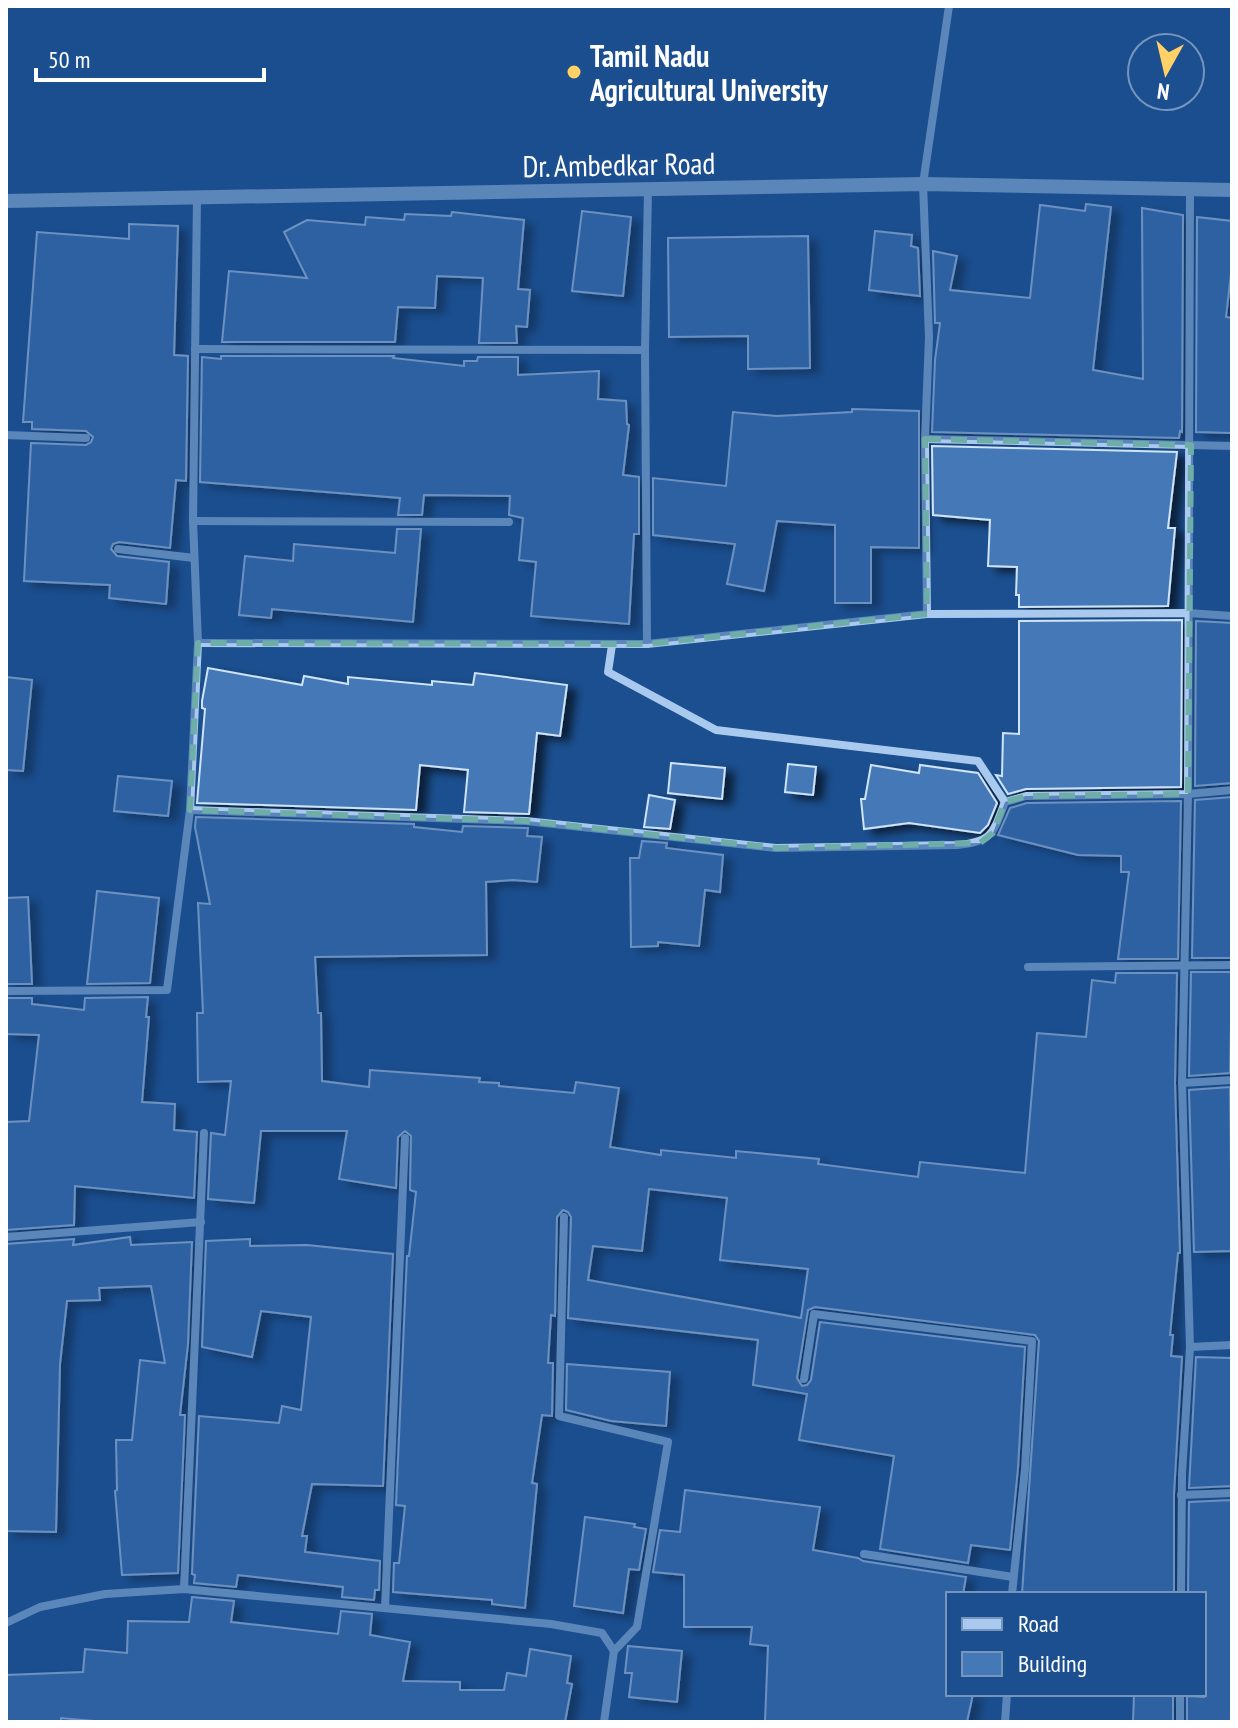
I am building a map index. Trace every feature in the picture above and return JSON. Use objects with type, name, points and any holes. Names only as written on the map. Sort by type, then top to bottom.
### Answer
[{"type":"street","points":[[927,614],[925,439],[929,337],[923,184],[949,6]]},
{"type":"street","name":"Dr. Ambedkar Road","points":[[6,201],[923,184],[1232,190]]},
{"type":"street","points":[[647,644],[645,350],[648,189]]},
{"type":"street","points":[[1181,1592],[1181,1495],[1190,1347],[1182,1083],[1188,794],[1190,189]]},
{"type":"street","points":[[6,991],[167,990],[190,810],[198,643],[193,521],[197,198]]},
{"type":"street","points":[[195,349],[645,350]]},
{"type":"street","points":[[6,435],[86,438]]},
{"type":"street","points":[[925,439],[1232,446]]},
{"type":"street","points":[[193,521],[509,522]]},
{"type":"street","points":[[118,549],[194,558]]},
{"type":"street","points":[[198,643],[612,645],[647,644],[927,614],[1188,613],[1232,616]]},
{"type":"street","points":[[612,645],[608,672],[716,730],[978,761],[1005,802]]},
{"type":"street","points":[[1005,802],[1058,793],[1188,794],[1232,790]]},
{"type":"street","points":[[190,810],[526,821],[776,848],[980,843],[993,833],[1005,802]]},
{"type":"street","points":[[1028,967],[1232,965]]},
{"type":"street","points":[[1182,1083],[1232,1080]]},
{"type":"street","points":[[184,1589],[204,1133]]},
{"type":"street","points":[[385,1608],[405,1138]]},
{"type":"street","points":[[564,1217],[559,1416],[668,1442],[637,1627],[614,1651],[604,1722]]},
{"type":"street","points":[[6,1237],[201,1222]]},
{"type":"street","points":[[804,1379],[814,1314],[1032,1341],[1025,1469],[1012,1592]]},
{"type":"street","points":[[1190,1347],[1232,1345]]},
{"type":"street","points":[[1181,1495],[1232,1493]]},
{"type":"street","points":[[864,1554],[1013,1577]]},
{"type":"street","points":[[6,1623],[40,1607],[105,1594],[184,1589],[551,1624],[602,1633],[614,1651]]},
{"type":"street","points":[[1005,1722],[1007,1696]]},
{"type":"street","points":[[1180,1696],[1180,1722]]},
{"type":"highlighted area","points":[[925,439],[1191,445],[1188,794],[1026,796],[1005,802],[993,833],[980,843],[776,848],[526,821],[190,810],[198,643],[647,644],[927,614]]},
{"type":"building","points":[[1086,204],[1111,207],[1093,370],[1143,379],[1142,208],[1183,215],[1182,432],[1179,438],[932,432],[940,323],[935,323],[933,251],[957,256],[950,290],[1030,298],[1040,205],[1085,211]]},
{"type":"building","points":[[582,211],[631,217],[623,296],[572,291]]},
{"type":"building","points":[[452,212],[524,220],[518,289],[530,290],[527,327],[516,326],[517,343],[479,343],[483,278],[437,276],[435,308],[398,307],[395,342],[222,342],[229,271],[307,278],[284,232],[307,220],[365,225],[366,217],[404,220],[405,214],[451,216]]},
{"type":"building","points":[[1197,217],[1232,221],[1232,265],[1226,317],[1232,318],[1232,433],[1196,432]]},
{"type":"building","points":[[129,224],[178,226],[174,355],[188,356],[186,481],[176,480],[170,548],[119,542],[113,544],[111,549],[117,556],[169,562],[166,604],[109,598],[110,585],[24,581],[31,443],[86,445],[93,437],[86,431],[32,429],[32,422],[23,422],[37,232],[129,239]]},
{"type":"building","points":[[875,231],[912,235],[911,246],[918,248],[920,296],[869,290]]},
{"type":"building","points":[[808,236],[810,368],[748,369],[748,336],[669,337],[668,238]]},
{"type":"building","points":[[221,356],[394,356],[464,366],[464,361],[477,361],[478,357],[518,357],[518,375],[599,371],[598,399],[626,401],[629,425],[623,475],[639,477],[639,534],[634,534],[629,624],[531,616],[536,562],[519,560],[523,518],[509,515],[510,496],[424,495],[422,515],[398,515],[400,498],[200,482],[202,357],[221,359]]},
{"type":"building","points":[[852,409],[919,411],[919,548],[871,547],[871,603],[835,603],[835,525],[777,521],[764,591],[727,584],[735,544],[653,535],[653,478],[726,486],[733,412],[777,416],[852,412]]},
{"type":"building","points":[[932,446],[1177,452],[1168,528],[1175,528],[1168,606],[1019,607],[1017,567],[988,566],[990,520],[933,515]]},
{"type":"building","points":[[397,529],[421,529],[413,622],[272,609],[271,618],[239,615],[245,556],[293,561],[294,544],[395,553]]},
{"type":"building","points":[[1182,620],[1181,787],[1026,789],[1008,794],[996,775],[1002,776],[1003,733],[1019,734],[1019,621]]},
{"type":"building","points":[[1196,621],[1232,623],[1232,783],[1195,786]]},
{"type":"building","points":[[208,668],[302,685],[304,676],[348,684],[348,677],[432,685],[432,681],[473,685],[475,673],[567,685],[560,736],[537,733],[529,814],[464,812],[468,770],[420,765],[416,810],[197,803],[205,709],[202,708],[202,701]]},
{"type":"building","points":[[6,677],[32,680],[23,771],[6,770]]},
{"type":"building","points":[[671,763],[725,768],[722,799],[668,793]]},
{"type":"building","points":[[788,764],[816,767],[813,795],[785,792]]},
{"type":"building","points":[[871,765],[919,773],[920,765],[978,773],[997,803],[988,825],[980,833],[909,823],[864,829],[861,799],[865,799]]},
{"type":"building","points":[[118,776],[172,781],[168,816],[114,811]]},
{"type":"building","points":[[649,795],[675,800],[670,829],[644,827]]},
{"type":"building","points":[[1232,797],[1232,958],[1192,958],[1195,800]]},
{"type":"building","points":[[1181,801],[1178,959],[1118,959],[1129,872],[1121,872],[1121,856],[1078,855],[998,835],[1010,808],[1027,803]]},
{"type":"building","points":[[196,817],[414,824],[414,827],[462,832],[463,826],[528,828],[527,836],[542,837],[537,882],[486,882],[487,955],[315,957],[318,1013],[321,1013],[322,1081],[369,1087],[370,1070],[480,1078],[479,1082],[499,1083],[499,1086],[574,1093],[576,1082],[619,1088],[610,1147],[661,1155],[661,1150],[736,1158],[736,1151],[819,1159],[818,1164],[918,1177],[920,1162],[1025,1173],[1037,1033],[1086,1037],[1092,980],[1115,983],[1116,973],[1177,973],[1175,1083],[1180,1253],[1170,1335],[1173,1335],[1171,1356],[1182,1357],[1174,1494],[1174,1592],[1022,1592],[1039,1341],[1035,1335],[815,1307],[808,1310],[797,1378],[802,1386],[811,1380],[820,1322],[1025,1347],[1010,1550],[971,1545],[968,1563],[880,1549],[894,1456],[799,1440],[807,1394],[753,1385],[758,1340],[568,1318],[571,1217],[563,1210],[557,1217],[555,1316],[551,1315],[548,1363],[553,1363],[552,1416],[542,1415],[532,1483],[537,1484],[525,1608],[492,1604],[492,1600],[393,1592],[394,1563],[399,1563],[405,1506],[396,1505],[407,1256],[416,1192],[410,1190],[411,1136],[405,1131],[398,1137],[396,1188],[339,1179],[347,1131],[261,1131],[254,1203],[208,1199],[211,1133],[225,1135],[231,1081],[198,1082],[197,1013],[203,1013],[198,903],[210,904],[195,827]],"holes":[[[649,1189],[727,1198],[720,1260],[808,1269],[801,1318],[588,1280],[593,1246],[642,1251]]]},
{"type":"building","points":[[642,841],[667,843],[666,848],[723,855],[720,892],[705,890],[699,946],[658,942],[658,946],[631,947],[630,858],[639,858]]},
{"type":"building","points":[[97,891],[159,898],[150,983],[87,984]]},
{"type":"building","points":[[28,897],[32,984],[6,984],[6,898]]},
{"type":"building","points":[[1191,972],[1232,972],[1230,1073],[1189,1076]]},
{"type":"building","points":[[148,997],[142,1102],[175,1104],[174,1130],[197,1132],[194,1198],[75,1186],[74,1225],[6,1230],[6,1122],[29,1121],[39,1035],[6,1034],[6,998],[32,998],[32,1004],[84,1010],[85,998]]},
{"type":"building","points":[[1230,1087],[1232,1251],[1194,1252],[1189,1090]]},
{"type":"building","points":[[130,1237],[131,1245],[192,1242],[188,1344],[180,1415],[185,1415],[178,1573],[122,1575],[115,1491],[116,1440],[132,1440],[140,1360],[165,1363],[151,1286],[99,1288],[100,1300],[67,1301],[60,1364],[56,1532],[6,1531],[6,1244],[74,1239],[73,1245]]},
{"type":"building","points":[[250,1239],[250,1246],[307,1245],[393,1254],[383,1486],[312,1484],[302,1536],[307,1536],[305,1552],[380,1561],[379,1590],[375,1590],[374,1600],[342,1597],[343,1587],[238,1575],[236,1587],[194,1583],[199,1416],[279,1423],[282,1406],[301,1410],[311,1317],[261,1311],[252,1357],[202,1347],[206,1241]]},
{"type":"building","points":[[1196,1357],[1232,1358],[1232,1486],[1189,1488]]},
{"type":"building","points":[[567,1364],[670,1372],[666,1426],[611,1421],[566,1410]]},
{"type":"building","points":[[685,1490],[820,1507],[813,1550],[966,1577],[963,1592],[946,1592],[946,1696],[973,1696],[967,1722],[765,1722],[768,1646],[750,1644],[752,1627],[684,1627],[684,1575],[653,1572],[660,1530],[680,1532]]},
{"type":"building","points":[[1232,1500],[1232,1722],[1187,1722],[1187,1696],[1206,1696],[1206,1592],[1188,1592],[1189,1502]]},
{"type":"building","points":[[585,1517],[635,1524],[634,1527],[646,1529],[639,1570],[629,1569],[623,1613],[574,1606]]},
{"type":"building","points":[[192,1597],[234,1601],[231,1622],[338,1634],[341,1611],[372,1614],[370,1635],[410,1642],[403,1681],[460,1682],[460,1690],[504,1690],[507,1673],[526,1676],[530,1649],[571,1656],[567,1683],[572,1684],[565,1722],[105,1722],[61,1718],[61,1722],[6,1722],[6,1675],[83,1672],[85,1649],[127,1653],[128,1621],[189,1622]]},
{"type":"building","points":[[628,1646],[682,1651],[677,1702],[629,1697],[632,1673],[625,1673]]},
{"type":"building","points":[[1134,1696],[1173,1696],[1173,1722],[1133,1722]]},
{"type":"place","name":"Tamil Nadu Agricultural University","points":[[574,72]]}]
